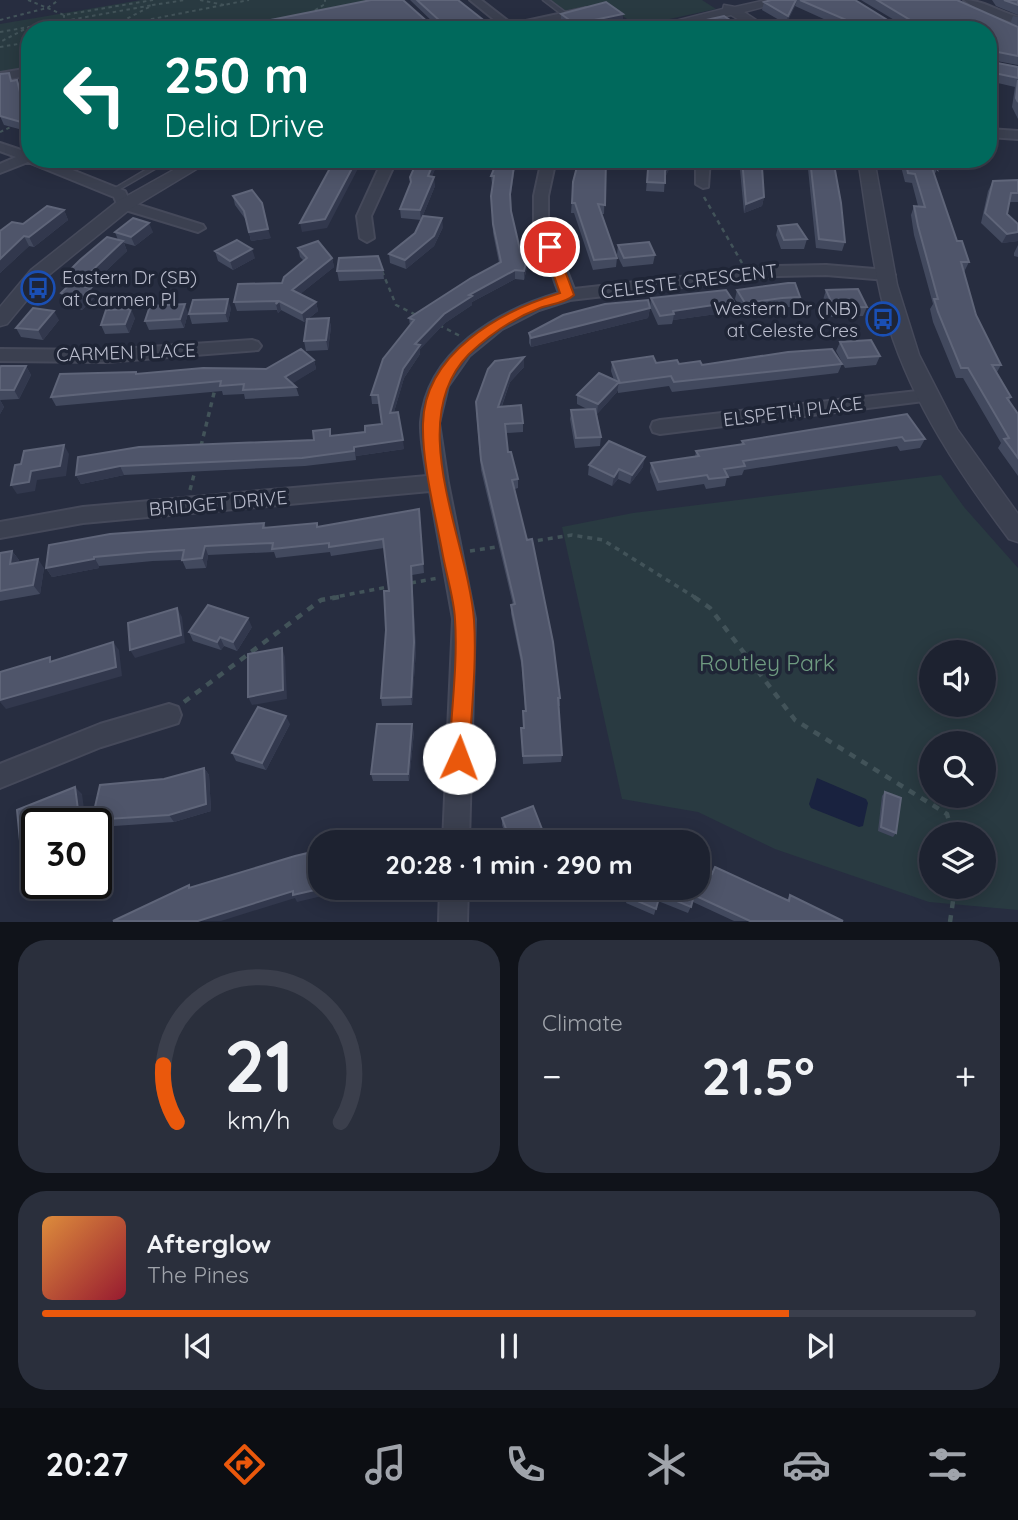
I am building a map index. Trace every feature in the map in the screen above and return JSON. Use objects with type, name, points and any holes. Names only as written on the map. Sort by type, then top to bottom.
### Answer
[{"type":"street","points":[[475,0],[499,21]]},
{"type":"street","points":[[715,0],[750,21]]},
{"type":"street","points":[[681,21],[783,0]]},
{"type":"street","points":[[969,0],[985,10],[1018,21]]},
{"type":"street","points":[[541,21],[594,9]]},
{"type":"street","points":[[277,21],[282,20]]},
{"type":"street","points":[[0,77],[21,73]]},
{"type":"street","points":[[997,134],[1018,135]]},
{"type":"street","points":[[0,147],[21,155]]},
{"type":"street","points":[[0,169],[21,161]]},
{"type":"street","points":[[52,168],[118,198],[198,228]]},
{"type":"street","points":[[0,320],[38,274],[118,198],[185,168]]},
{"type":"street","points":[[367,238],[364,216],[386,168]]},
{"type":"street","points":[[547,168],[541,196],[541,223],[568,295]]},
{"type":"street","points":[[703,168],[703,184]]},
{"type":"street","points":[[868,168],[898,326],[926,396],[981,485],[1018,532]]},
{"type":"street","name":"CELESTE CRESCENT","points":[[456,830],[464,619],[438,483],[430,423],[439,385],[463,352],[496,325],[533,306],[568,295],[749,274],[826,270],[887,275]]},
{"type":"street","name":"CARMEN PLACE","points":[[0,355],[105,356],[251,346]]},
{"type":"street","name":"ELSPETH PLACE","points":[[660,426],[926,396]]},
{"type":"street","name":"BRIDGET DRIVE","points":[[0,530],[83,515],[438,483]]},
{"type":"street","points":[[0,776],[100,736],[169,715]]},
{"type":"street","points":[[453,922],[454,900]]},
{"type":"lane","points":[[546,0],[566,15]]},
{"type":"lane","points":[[118,198],[157,168]]},
{"type":"path","points":[[29,0],[64,15],[153,0]]},
{"type":"path","points":[[0,20],[47,8],[59,0]]},
{"type":"path","points":[[59,21],[184,0]]},
{"type":"path","points":[[200,0],[226,5]]},
{"type":"path","points":[[235,3],[238,0]]},
{"type":"path","points":[[143,21],[249,0]]},
{"type":"path","points":[[312,21],[307,16],[325,4],[325,0]]},
{"type":"path","points":[[123,21],[153,5]]},
{"type":"path","points":[[64,15],[64,20]]},
{"type":"path","points":[[0,32],[21,28]]},
{"type":"path","points":[[0,41],[21,31]]},
{"type":"path","points":[[0,47],[21,44]]},
{"type":"path","points":[[0,132],[20,123]]},
{"type":"path","points":[[703,184],[703,194],[749,274]]},
{"type":"path","points":[[367,238],[396,305],[419,316]]},
{"type":"path","points":[[431,322],[475,342]]},
{"type":"path","points":[[187,506],[215,388]]},
{"type":"path","points":[[518,543],[572,535],[603,540],[682,588],[710,608],[795,720],[947,814],[949,822]]},
{"type":"path","points":[[452,554],[505,545]]},
{"type":"path","points":[[169,715],[321,600],[456,575]]},
{"type":"path","points":[[950,922],[954,899]]},
{"type":"green space","points":[[141,0],[373,0],[267,21],[21,21],[21,68],[0,72],[0,24]]},
{"type":"green space","points":[[548,0],[702,0],[716,9],[660,21],[630,21],[607,5],[567,14]]},
{"type":"green space","name":"Routley Park","points":[[941,475],[964,507],[1018,568],[1018,910],[920,899],[996,899],[996,822],[919,822],[919,899],[775,849],[698,812],[622,799],[562,527],[633,513]]},
{"type":"water","points":[[817,778],[866,799],[868,803],[863,826],[859,827],[811,808],[809,804]]},
{"type":"building","points":[[371,0],[403,0],[427,21],[265,21]]},
{"type":"building","points":[[417,0],[458,0],[485,21],[439,21]]},
{"type":"building","points":[[796,0],[788,16],[764,2]]},
{"type":"building","points":[[800,0],[855,0],[889,21],[848,21]]},
{"type":"building","points":[[877,0],[957,0],[1018,27],[1018,56],[997,52],[997,21],[910,21]]},
{"type":"building","points":[[1004,0],[1018,0],[1018,5]]},
{"type":"building","points":[[606,2],[623,14],[589,21],[571,21],[561,14]]},
{"type":"building","points":[[724,16],[732,21],[702,21]]},
{"type":"building","points":[[997,63],[1018,67],[1018,78],[997,74]]},
{"type":"building","points":[[9,73],[11,81],[17,80],[21,96],[21,122],[0,116],[0,74]]},
{"type":"building","points":[[330,168],[352,168],[325,219],[300,223]]},
{"type":"building","points":[[414,168],[431,168],[428,176],[434,177],[420,210],[400,209],[411,182]]},
{"type":"building","points":[[494,168],[514,168],[511,211],[521,254],[528,254],[524,271],[515,270],[469,295],[472,296],[444,314],[415,344],[420,345],[403,369],[390,413],[398,412],[403,440],[354,447],[354,451],[302,458],[120,466],[76,475],[78,457],[139,447],[314,440],[313,431],[330,429],[330,436],[365,432],[365,426],[382,424],[378,395],[371,395],[383,359],[414,320],[409,318],[501,262],[493,224],[491,196],[494,176],[491,176]]},
{"type":"building","points":[[577,168],[606,168],[605,205],[598,204],[617,258],[594,260],[575,203],[572,203]]},
{"type":"building","points":[[666,168],[665,183],[647,182],[648,169]]},
{"type":"building","points":[[743,168],[762,168],[764,197],[746,204]]},
{"type":"building","points":[[811,168],[835,168],[845,242],[819,239]]},
{"type":"building","points":[[907,168],[932,168],[957,241],[962,241],[969,262],[961,262],[976,315],[1001,365],[992,365],[1011,397],[1007,398],[1018,414],[1018,458],[1004,439],[1009,438],[968,368],[961,368],[938,312],[934,299],[938,299],[914,206],[925,207],[915,174],[908,173]]},
{"type":"building","points":[[1018,180],[1018,193],[1011,193],[1007,214],[1018,224],[1018,232],[1007,234],[985,213],[993,181]]},
{"type":"building","points":[[252,190],[262,203],[268,229],[249,232],[244,211],[233,196]]},
{"type":"building","points":[[47,206],[64,210],[29,237],[24,236],[0,259],[0,231],[12,222],[23,224]]},
{"type":"building","points":[[423,216],[442,218],[434,236],[405,260],[389,254],[415,233]]},
{"type":"building","points":[[133,218],[149,223],[131,237],[115,232]]},
{"type":"building","points":[[797,224],[807,239],[784,240],[778,226]]},
{"type":"building","points":[[107,237],[123,241],[81,281],[62,278],[80,260]]},
{"type":"building","points":[[237,240],[252,249],[230,261],[215,251]]},
{"type":"building","points":[[318,241],[332,258],[292,290],[316,302],[302,313],[279,301],[276,304],[277,301],[234,302],[238,284],[282,283],[284,277],[307,258],[298,248]]},
{"type":"building","points":[[649,242],[655,255],[624,258],[618,245]]},
{"type":"building","points":[[378,256],[383,270],[337,271],[339,258]]},
{"type":"building","points":[[795,283],[800,297],[745,303],[737,290]]},
{"type":"building","points":[[70,284],[91,288],[78,301],[61,293]]},
{"type":"building","points":[[858,289],[867,307],[834,308],[826,290]]},
{"type":"building","points":[[726,290],[734,302],[673,311],[674,314],[660,316],[651,298]]},
{"type":"building","points":[[228,299],[225,313],[189,314],[193,300]]},
{"type":"building","points":[[648,300],[650,308],[531,338],[529,333],[563,315],[605,304]]},
{"type":"building","points":[[185,304],[180,319],[145,321],[150,306]]},
{"type":"building","points":[[33,308],[54,311],[38,330],[16,328]]},
{"type":"building","points":[[131,309],[125,324],[101,325],[106,310]]},
{"type":"building","points":[[329,318],[326,340],[304,341],[307,319]]},
{"type":"building","points":[[871,340],[880,356],[848,358],[840,342]]},
{"type":"building","points":[[301,349],[314,360],[285,377],[296,387],[243,390],[244,384],[220,386],[221,381],[51,397],[60,374],[136,374],[203,368],[266,369]]},
{"type":"building","points":[[832,349],[842,364],[674,382],[671,376],[620,383],[612,362],[653,356],[656,363],[700,361],[702,365],[788,352]]},
{"type":"building","points":[[524,357],[510,373],[498,407],[521,405],[523,423],[505,424],[508,452],[511,452],[518,479],[512,480],[527,540],[532,539],[553,642],[560,698],[562,755],[523,756],[521,728],[524,728],[523,711],[526,711],[522,660],[511,605],[515,604],[481,460],[476,402],[488,369],[495,361]]},
{"type":"building","points":[[1,366],[26,366],[14,390],[0,390]]},
{"type":"building","points":[[599,373],[619,382],[598,404],[577,395]]},
{"type":"building","points":[[595,409],[601,437],[576,438],[571,410]]},
{"type":"building","points":[[907,414],[925,439],[905,441],[902,437],[743,461],[745,466],[724,469],[728,477],[709,479],[707,475],[659,482],[651,463],[699,456],[696,451],[744,444],[742,441]]},
{"type":"building","points":[[609,441],[645,457],[632,475],[619,469],[614,477],[589,465]]},
{"type":"building","points":[[64,445],[60,466],[31,471],[29,482],[11,485],[15,465],[21,464],[24,451]]},
{"type":"building","points":[[419,509],[423,564],[411,566],[414,642],[411,697],[381,698],[386,630],[384,591],[389,591],[383,539],[329,547],[329,543],[272,549],[273,543],[205,546],[202,558],[182,560],[184,550],[149,552],[94,557],[46,568],[49,545],[110,534],[264,523],[263,528],[317,523],[317,527]]},
{"type":"building","points":[[12,551],[10,564],[38,559],[33,585],[0,591],[0,553]]},
{"type":"building","points":[[208,605],[248,618],[233,642],[220,637],[217,642],[189,632]]},
{"type":"building","points":[[177,608],[181,635],[130,650],[128,623]]},
{"type":"building","points":[[113,642],[116,667],[0,700],[0,672],[50,657],[50,662]]},
{"type":"building","points":[[282,648],[283,690],[248,697],[248,654]]},
{"type":"building","points":[[258,707],[286,716],[262,763],[232,753]]},
{"type":"building","points":[[377,724],[412,724],[408,774],[371,774]]},
{"type":"building","points":[[204,768],[206,804],[169,815],[112,819],[112,808],[95,808],[100,785],[164,779]]},
{"type":"building","points":[[75,787],[78,808],[22,808]]},
{"type":"building","points":[[885,792],[901,798],[896,833],[881,827]]},
{"type":"building","points":[[533,806],[542,830],[506,830],[502,818]]},
{"type":"building","points":[[21,808],[20,841],[17,810]]},
{"type":"building","points":[[308,853],[308,892],[293,895],[293,891],[198,921],[113,921],[189,885],[189,888]]},
{"type":"building","points":[[715,867],[789,901],[790,895],[843,921],[750,921],[705,900],[710,900],[710,873]]},
{"type":"building","points":[[635,900],[658,900],[656,909]]},
{"type":"building","points":[[674,900],[693,900],[691,907]]},
{"type":"place","name":"Eastern Dr (SB) at Carmen Pl","points":[[38,288]]},
{"type":"place","name":"Western Dr (NB) at Celeste Cres","points":[[883,319]]},
{"type":"route","points":[[459,758],[464,619],[438,483],[430,423],[439,385],[463,352],[496,325],[533,306],[568,295],[550,247]]}]
